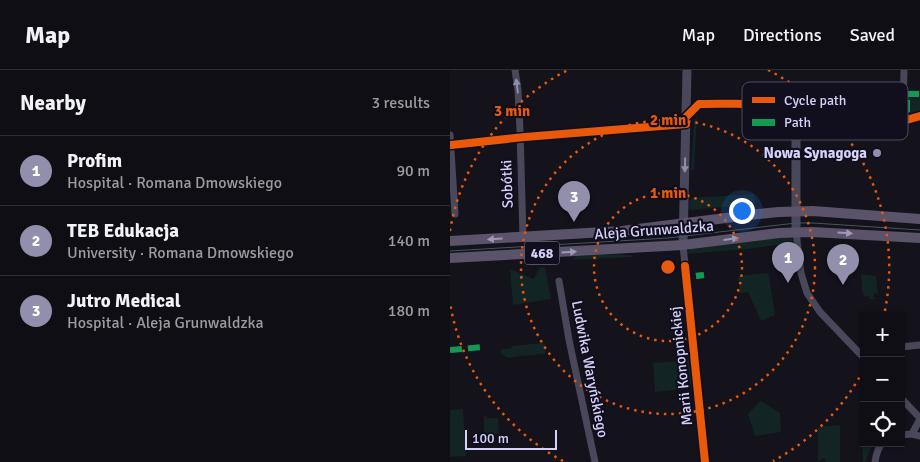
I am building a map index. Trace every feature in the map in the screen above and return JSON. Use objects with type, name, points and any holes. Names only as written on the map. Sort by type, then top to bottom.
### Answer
[{"type":"main road","name":"Aleja Grunwaldzka","points":[[450,241],[622,231],[796,211],[920,219]]},
{"type":"main road","name":"Aleja Grunwaldzka","points":[[450,258],[683,245],[796,232],[920,238]]},
{"type":"street","name":"Sobótki","points":[[515,70],[518,90],[523,237]]},
{"type":"street","points":[[683,245],[687,70]]},
{"type":"street","points":[[687,90],[699,104],[742,105]]},
{"type":"street","points":[[451,145],[686,120],[699,104]]},
{"type":"street","points":[[908,120],[920,116]]},
{"type":"street","points":[[450,135],[456,214]]},
{"type":"street","points":[[796,140],[796,232],[801,274],[807,293],[820,312],[860,353]]},
{"type":"street","name":"Marii Konopnickiej","points":[[683,245],[705,462]]},
{"type":"street","name":"Ludwika Waryńskiego","points":[[560,281],[569,340],[595,462]]},
{"type":"street","points":[[905,347],[920,345]]},
{"type":"street","points":[[905,402],[920,418],[916,435]]},
{"type":"street","points":[[916,435],[920,431]]},
{"type":"street","points":[[874,462],[880,447]]},
{"type":"shaded area","points":[[908,90],[920,90],[920,112],[909,114]]},
{"type":"shaded area","points":[[697,116],[694,170],[691,170],[694,122]]},
{"type":"shaded area","points":[[754,194],[755,204],[689,209],[689,202],[692,198]]},
{"type":"shaded area","points":[[786,237],[791,238],[794,243],[687,254],[691,249]]},
{"type":"shaded area","points":[[599,254],[632,255],[633,257],[572,260],[576,256]]},
{"type":"shaded area","points":[[545,267],[551,299],[513,305],[510,269],[534,279],[539,268]]},
{"type":"shaded area","points":[[766,273],[769,275],[775,315],[761,321],[748,292],[740,293],[738,276]]},
{"type":"shaded area","points":[[861,274],[876,276],[878,295],[875,293],[873,297],[876,299],[870,299],[869,296],[865,297],[862,291]]},
{"type":"shaded area","points":[[543,343],[546,346],[545,354],[508,358],[501,354],[501,349],[512,348],[512,346]]},
{"type":"shaded area","points":[[689,360],[692,388],[655,392],[653,363]]},
{"type":"shaded area","points":[[761,401],[780,413],[781,432],[755,436],[748,414]]},
{"type":"shaded area","points":[[463,409],[466,456],[450,457],[450,410]]},
{"type":"shaded area","points":[[484,416],[487,416],[487,418],[498,418],[499,434],[484,434]]},
{"type":"shaded area","points":[[840,425],[840,462],[825,462],[826,460],[823,458],[818,462],[818,427]]},
{"type":"shaded area","points":[[863,447],[871,447],[865,462],[863,462]]},
{"type":"tunnel","points":[[696,276],[704,275]]},
{"type":"tram line","points":[[450,251],[668,238],[796,223],[920,230]]},
{"type":"marked path","points":[[908,94],[920,94]]},
{"type":"marked path","points":[[696,276],[704,275]]},
{"type":"marked path","points":[[450,350],[483,347]]},
{"type":"cycle path","points":[[686,117],[699,104],[742,104]]},
{"type":"cycle path","points":[[908,119],[920,116]]},
{"type":"cycle path","points":[[451,145],[686,124]]},
{"type":"cycle path","points":[[685,266],[705,462]]},
{"type":"place","name":"Nowa Synagoga","points":[[877,153]]},
{"type":"place","name":"Jutro Medical","points":[[574,222]]},
{"type":"place","name":"Profim","points":[[788,283]]},
{"type":"place","name":"TEB Edukacja","points":[[843,285]]}]
